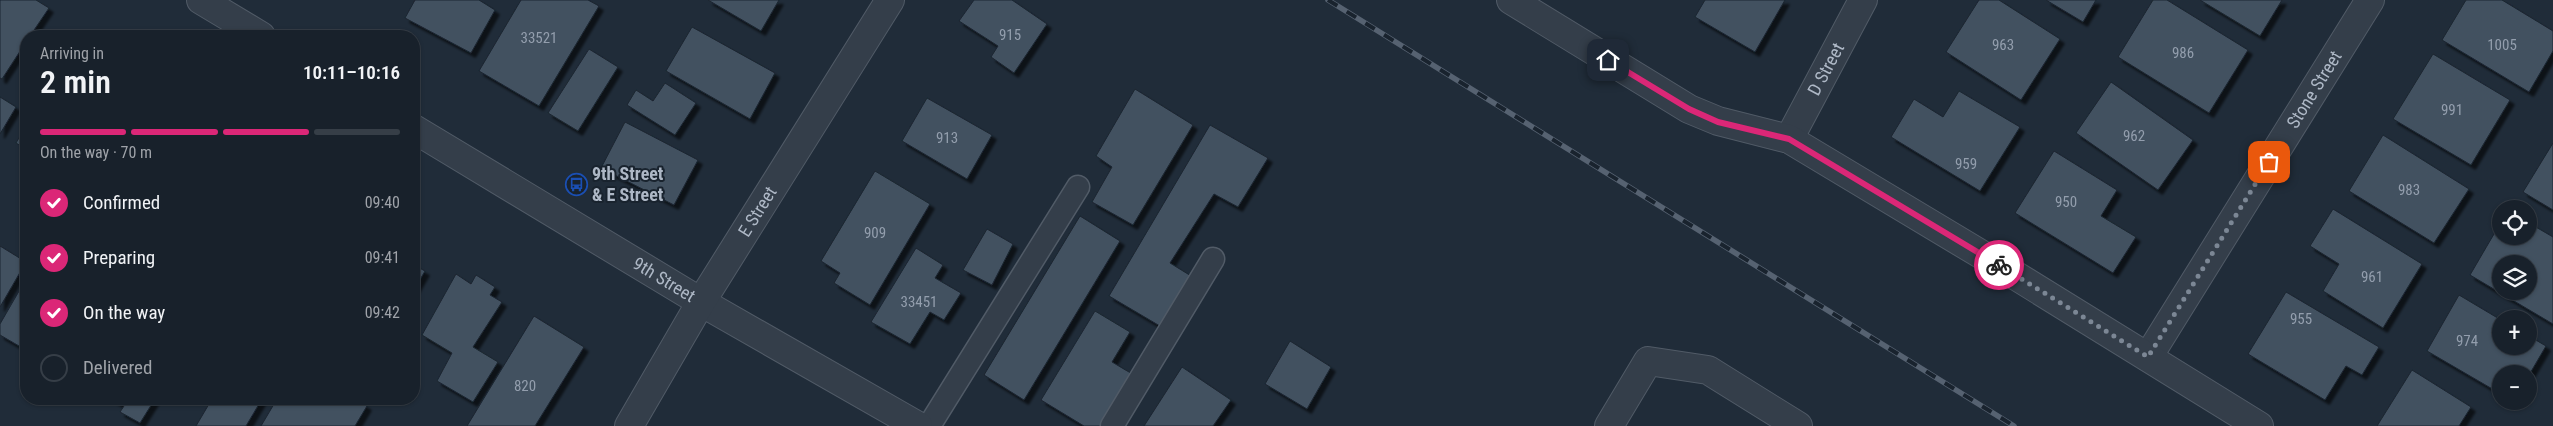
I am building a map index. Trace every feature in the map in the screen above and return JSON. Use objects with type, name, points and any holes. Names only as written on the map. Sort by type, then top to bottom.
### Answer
[{"type":"street","points":[[201,0],[251,30]]},
{"type":"street","name":"E Street","points":[[629,426],[701,302],[890,0]]},
{"type":"street","points":[[1511,0],[1689,109],[1718,122],[1789,139],[1980,253],[2260,426]]},
{"type":"street","name":"D Street","points":[[1789,139],[1863,0]]},
{"type":"street","name":"Stone Street","points":[[2148,357],[2370,0]]},
{"type":"street","name":"9th Street","points":[[420,132],[701,302],[918,426]]},
{"type":"street","points":[[1609,426],[1648,361],[1708,370],[1798,426]]},
{"type":"lane","points":[[929,426],[1078,187]]},
{"type":"lane","points":[[1112,426],[1213,259]]},
{"type":"building","points":[[0,0],[36,0],[49,8],[34,30],[20,30],[20,51],[2,79],[0,78]]},
{"type":"building","points":[[415,0],[479,0],[495,10],[471,53],[405,18]]},
{"type":"building","points":[[521,0],[588,0],[599,6],[539,106],[479,71]]},
{"type":"building","points":[[708,0],[779,0],[761,31]]},
{"type":"building","points":[[974,0],[1012,0],[1047,24],[1014,73],[991,57],[998,46],[959,21]]},
{"type":"building","points":[[1705,0],[1785,0],[1755,52],[1695,17]]},
{"type":"building","points":[[1979,0],[1999,0],[2060,39],[2021,100],[1946,52]]},
{"type":"building","points":[[2046,0],[2096,0],[2083,22]]},
{"type":"building","points":[[2153,0],[2167,0],[2248,50],[2209,113],[2118,57]]},
{"type":"building","points":[[2200,0],[2282,0],[2260,36]]},
{"type":"building","points":[[2466,0],[2502,0],[2553,31],[2553,51],[2529,92],[2442,40]]},
{"type":"building","points":[[692,27],[775,73],[750,119],[666,71]]},
{"type":"building","points":[[589,49],[618,67],[578,131],[548,113]]},
{"type":"building","points":[[2433,54],[2510,100],[2471,165],[2393,119]]},
{"type":"building","points":[[2111,82],[2193,140],[2158,190],[2076,133]]},
{"type":"building","points":[[665,83],[696,103],[675,135],[627,105],[636,90],[653,101]]},
{"type":"building","points":[[1135,89],[1193,125],[1133,225],[1092,202],[1112,167],[1096,156]]},
{"type":"building","points":[[1959,91],[2020,127],[1980,191],[1891,137],[1914,99],[1943,117]]},
{"type":"building","points":[[0,97],[16,107],[0,134]]},
{"type":"building","points":[[927,98],[992,135],[967,179],[902,141]]},
{"type":"building","points":[[625,122],[698,160],[674,205],[601,168]]},
{"type":"building","points":[[1210,125],[1268,158],[1238,207],[1214,194],[1170,263],[1196,279],[1165,329],[1109,296]]},
{"type":"building","points":[[2383,135],[2469,189],[2434,243],[2349,191]]},
{"type":"building","points":[[20,136],[20,145],[16,143]]},
{"type":"building","points":[[2553,143],[2553,210],[2523,192]]},
{"type":"building","points":[[2054,151],[2117,190],[2101,216],[2136,237],[2113,273],[2015,213]]},
{"type":"building","points":[[875,171],[930,204],[870,305],[834,283],[840,273],[821,261]]},
{"type":"building","points":[[2333,209],[2422,264],[2383,328],[2323,291],[2339,264],[2310,246]]},
{"type":"building","points":[[1080,216],[1120,241],[1024,400],[984,375]]},
{"type":"building","points":[[2537,228],[2553,237],[2553,324],[2537,315],[2537,310],[2529,310],[2512,300],[2537,300],[2537,255],[2492,255],[2492,288],[2470,275],[2492,237],[2492,245],[2537,245]]},
{"type":"building","points":[[987,229],[1013,244],[992,285],[963,270]]},
{"type":"building","points":[[0,246],[20,258],[20,272],[0,307]]},
{"type":"building","points":[[916,248],[943,265],[935,278],[961,293],[944,320],[930,312],[910,344],[871,322]]},
{"type":"building","points":[[420,268],[425,271],[420,280]]},
{"type":"building","points":[[456,274],[471,284],[476,275],[495,287],[490,295],[502,302],[473,347],[498,362],[473,402],[437,381],[452,353],[422,335]]},
{"type":"building","points":[[20,289],[20,347],[0,335],[0,324]]},
{"type":"building","points":[[2286,292],[2379,347],[2362,375],[2346,366],[2325,400],[2248,354]]},
{"type":"building","points":[[2459,295],[2492,315],[2492,355],[2537,355],[2537,341],[2546,346],[2535,365],[2492,365],[2492,389],[2427,351]]},
{"type":"building","points":[[1095,311],[1130,332],[1112,362],[1134,375],[1103,426],[1084,426],[1041,400]]},
{"type":"building","points":[[534,316],[584,347],[535,426],[467,426]]},
{"type":"building","points":[[1290,341],[1331,367],[1307,409],[1265,384]]},
{"type":"building","points":[[1182,367],[1231,400],[1213,426],[1144,426]]},
{"type":"building","points":[[2412,370],[2471,407],[2459,426],[2377,426]]},
{"type":"building","points":[[122,405],[151,405],[140,423],[120,412],[124,406]]},
{"type":"building","points":[[208,405],[258,405],[246,426],[196,426]]},
{"type":"building","points":[[273,405],[367,406],[355,426],[261,426]]},
{"type":"railway","points":[[1328,0],[2014,426]]},
{"type":"way so far","points":[[1999,265],[2148,357],[2269,162]]},
{"type":"place","name":"9th Street & E Street","points":[[576,184]]},
{"type":"route","points":[[1608,60],[1689,109],[1718,122],[1789,139],[1999,265]]}]
